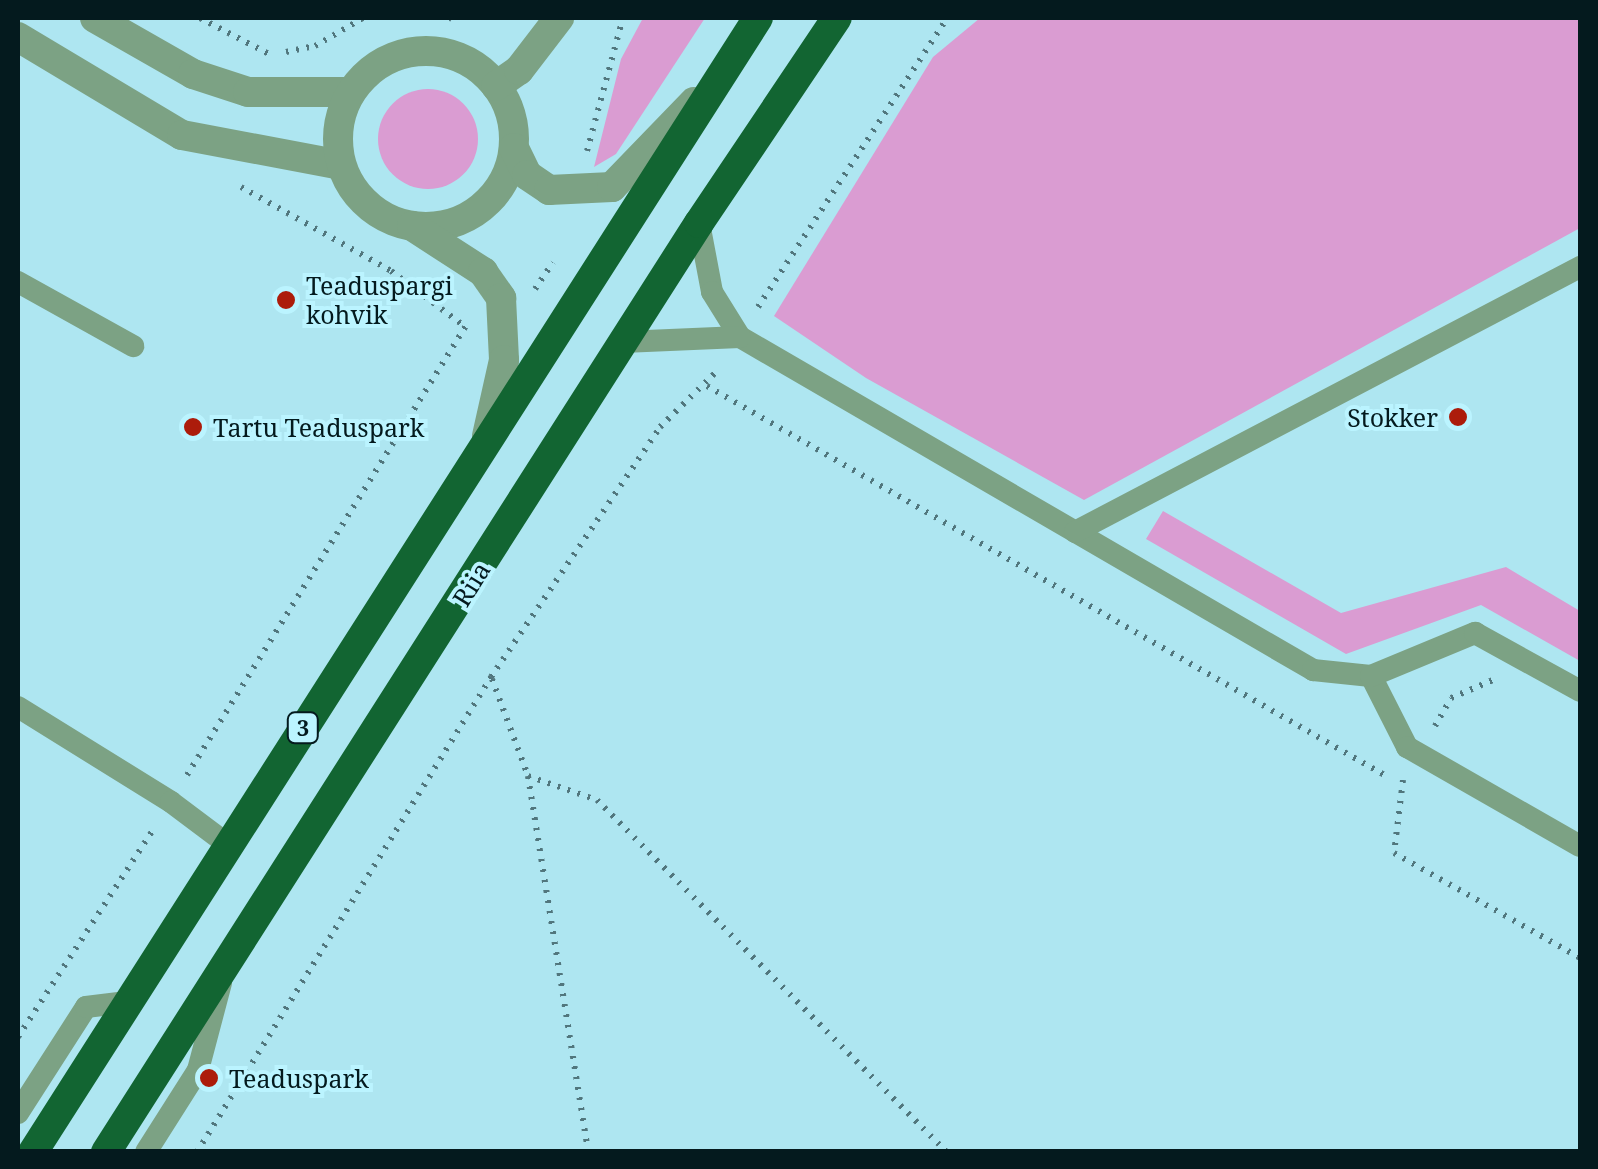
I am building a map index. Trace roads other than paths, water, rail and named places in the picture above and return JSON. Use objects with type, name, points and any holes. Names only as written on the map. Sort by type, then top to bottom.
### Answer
[{"type":"highway","name":"3","points":[[33,1152],[226,844],[481,455],[758,18]]},
{"type":"highway","name":"Riia","points":[[106,1152],[699,223],[838,18]]},
{"type":"street","points":[[95,18],[193,74],[248,92],[352,92]]},
{"type":"street","points":[[496,86],[518,70],[560,18]]},
{"type":"street","points":[[18,37],[182,135],[341,164]]},
{"type":"street","points":[[481,455],[498,399],[506,311],[483,272],[412,226],[368,206],[341,164],[341,115],[352,92],[395,56],[422,51],[450,54],[496,86],[513,126],[514,148],[527,176],[549,190],[612,187],[724,71]]},
{"type":"street","points":[[412,226],[468,217],[498,188],[514,148]]},
{"type":"lane","points":[[699,223],[712,292],[740,336],[1314,670],[1371,676],[1475,633],[1580,691]]},
{"type":"lane","points":[[1075,532],[1580,267]]},
{"type":"lane","points":[[18,282],[133,346]]},
{"type":"lane","points":[[623,342],[740,336]]},
{"type":"lane","points":[[1371,676],[1407,748],[1580,846]]},
{"type":"lane","points":[[18,707],[171,802],[226,844]]},
{"type":"lane","points":[[146,1152],[198,1070],[226,963]]},
{"type":"lane","points":[[18,1113],[86,1008],[127,1002]]},
{"type":"place","name":"Teaduspargi kohvik","points":[[286,300]]},
{"type":"place","name":"Stokker","points":[[1458,417]]},
{"type":"place","name":"Tartu Teaduspark","points":[[193,427]]},
{"type":"place","name":"Teaduspark","points":[[209,1078]]}]
